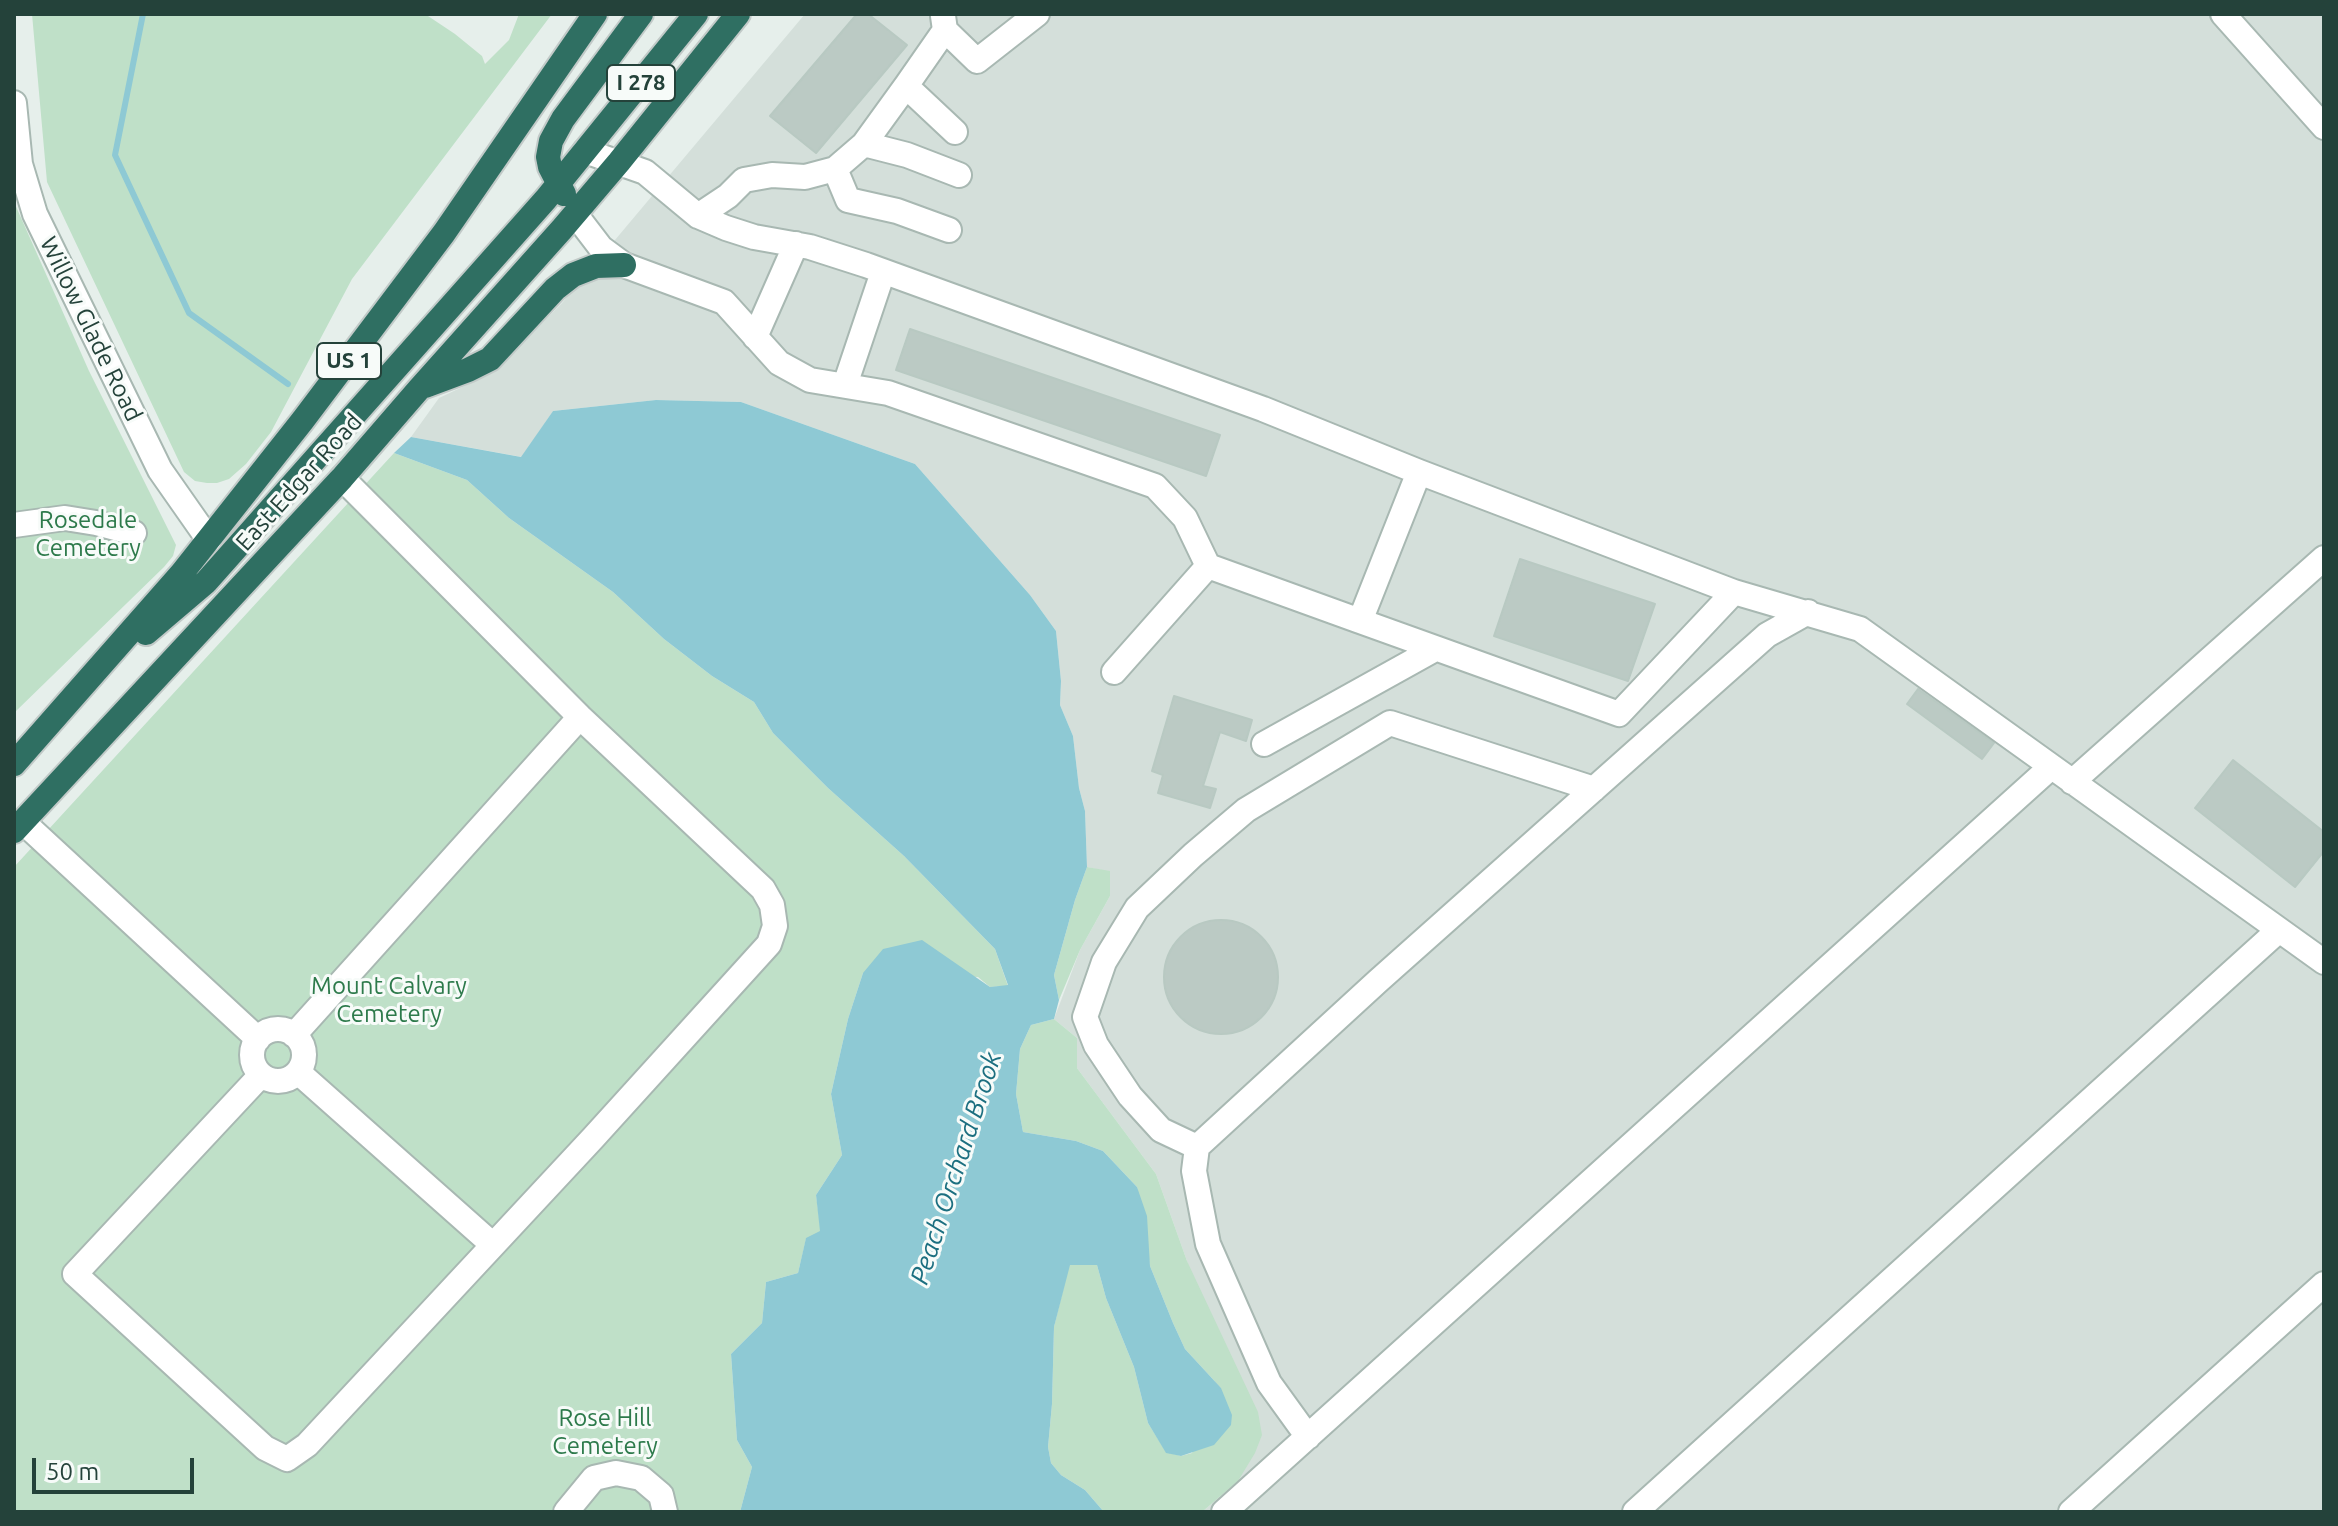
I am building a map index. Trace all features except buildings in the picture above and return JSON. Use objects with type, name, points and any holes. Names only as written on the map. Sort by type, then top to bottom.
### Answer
[{"type":"highway","name":"East Edgar Road","points":[[14,764],[209,540],[342,371],[444,233],[595,14]]},
{"type":"highway","points":[[575,214],[558,184],[548,157],[551,141],[641,14]]},
{"type":"highway","name":"I 278","points":[[558,184],[696,14]]},
{"type":"highway","name":"East Edgar Road","points":[[18,826],[342,478],[575,214],[738,14]]},
{"type":"highway","points":[[80,690],[206,582],[558,184]]},
{"type":"highway","points":[[419,389],[490,359],[555,289],[573,275],[596,266],[624,265]]},
{"type":"street","points":[[698,216],[728,196],[744,180],[772,175],[805,177],[835,169],[864,144],[906,86],[943,18],[977,61],[1037,14]]},
{"type":"street","points":[[2223,14],[2324,127]]},
{"type":"street","points":[[906,86],[955,132]]},
{"type":"street","name":"Willow Glade Road","points":[[14,103],[20,164],[35,214],[160,470],[209,540]]},
{"type":"street","points":[[864,144],[907,155],[959,175]]},
{"type":"street","points":[[585,151],[645,172],[698,216],[754,237],[810,247],[883,272],[1263,409],[1734,592],[1860,629],[2324,962]]},
{"type":"street","points":[[835,169],[848,200],[897,211],[949,230]]},
{"type":"street","points":[[575,214],[601,248],[624,265],[724,302],[779,363],[810,380],[888,393],[1155,486],[1185,518],[1208,566],[1619,714],[1734,592]]},
{"type":"street","points":[[755,337],[796,244]]},
{"type":"street","points":[[845,385],[883,272]]},
{"type":"street","points":[[1360,621],[1419,472]]},
{"type":"street","points":[[261,1075],[75,1274],[265,1448],[287,1459],[307,1445],[769,944],[775,926],[772,905],[763,889],[580,717],[342,478]]},
{"type":"street","points":[[14,525],[65,518],[134,533]]},
{"type":"street","points":[[2072,782],[2324,558]]},
{"type":"street","points":[[1114,672],[1208,566]]},
{"type":"street","points":[[1308,1437],[1269,1383],[1208,1244],[1194,1171],[1197,1147],[1767,635],[1808,612]]},
{"type":"street","points":[[1264,744],[1435,649]]},
{"type":"street","points":[[294,1035],[580,717]]},
{"type":"street","points":[[1197,1147],[1161,1130],[1130,1096],[1096,1045],[1085,1017],[1104,962],[1137,908],[1193,855],[1246,810],[1390,723],[1594,789]]},
{"type":"street","points":[[1224,1512],[2051,767]]},
{"type":"street","points":[[18,826],[258,1039]]},
{"type":"street","points":[[1635,1512],[2279,930]]},
{"type":"street","points":[[275,1030],[294,1035],[301,1043],[303,1053],[298,1072],[280,1081],[261,1075],[252,1057],[258,1039],[266,1032],[275,1030]]},
{"type":"street","points":[[298,1072],[493,1245]]},
{"type":"street","points":[[2071,1512],[2324,1284]]},
{"type":"street","points":[[566,1512],[594,1478],[616,1473],[641,1478],[661,1495],[665,1512]]},
{"type":"shaded area","points":[[805,14],[2324,14],[2324,1512],[1202,1512],[1238,1481],[1187,1261],[1156,1174],[1077,1068],[1077,1038],[1054,1019],[1080,950],[1110,896],[1110,872],[1087,867],[1085,811],[1073,736],[1060,705],[1056,631],[1030,595],[915,464],[741,402],[656,400],[553,411],[522,457],[411,437],[439,398],[494,372],[562,303]]},
{"type":"green space","points":[[32,14],[425,14],[482,56],[485,64],[509,40],[519,14],[552,14],[352,279],[271,432],[246,464],[229,479],[207,483],[195,481],[184,472],[47,182]]},
{"type":"green space","name":"Rosedale Cemetery","points":[[14,202],[89,371],[176,545],[173,556],[164,567],[14,713]]},
{"type":"green space","name":"Mount Calvary Cemetery","points":[[394,453],[467,480],[509,518],[613,592],[664,639],[712,676],[754,702],[773,733],[828,788],[904,856],[995,949],[1008,986],[990,987],[978,977],[863,973],[848,1019],[831,1094],[842,1155],[816,1195],[821,1232],[806,1239],[798,1273],[766,1282],[762,1323],[731,1354],[737,1440],[752,1467],[740,1512],[14,1512],[14,867]]},
{"type":"green space","points":[[1087,867],[1110,871],[1110,896],[1080,950],[1059,1000],[1054,975]]},
{"type":"green space","points":[[1054,1019],[1077,1038],[1077,1068],[1156,1174],[1187,1261],[1258,1412],[1262,1435],[1255,1453],[1238,1481],[1202,1512],[1104,1512],[1085,1490],[1061,1475],[1051,1463],[1048,1447],[1054,1327],[1069,1265],[1097,1265],[1106,1298],[1134,1367],[1148,1423],[1166,1452],[1181,1456],[1192,1453],[1221,1388],[1185,1349],[1173,1323],[1150,1266],[1137,1187],[1103,1151],[1076,1141],[1023,1132],[1016,1094],[1020,1049],[1031,1025]]},
{"type":"water","name":"Peach Orchard Brook","points":[[656,400],[741,402],[915,464],[1030,595],[1056,631],[1060,705],[1073,736],[1085,811],[1087,867],[1054,975],[1059,1000],[1054,1019],[1031,1025],[1020,1049],[1016,1094],[1023,1132],[1076,1141],[1103,1151],[1137,1187],[1147,1216],[1150,1266],[1173,1323],[1185,1349],[1221,1388],[1232,1415],[1231,1425],[1214,1445],[1181,1456],[1166,1453],[1148,1423],[1134,1367],[1106,1298],[1097,1265],[1070,1265],[1054,1327],[1048,1447],[1051,1463],[1061,1475],[1085,1490],[1104,1512],[740,1512],[752,1467],[737,1440],[731,1354],[762,1323],[766,1282],[798,1273],[806,1238],[820,1231],[816,1195],[842,1155],[831,1094],[848,1019],[863,973],[883,949],[922,940],[990,987],[1008,985],[995,949],[904,856],[828,788],[773,733],[754,702],[712,676],[664,639],[613,592],[509,518],[467,480],[394,453],[411,437],[521,457],[553,411]]},
{"type":"waterway","points":[[143,14],[115,155],[189,313],[288,384]]},
{"type":"park label","name":"Rose Hill Cemetery","points":[[605,1432]]}]
